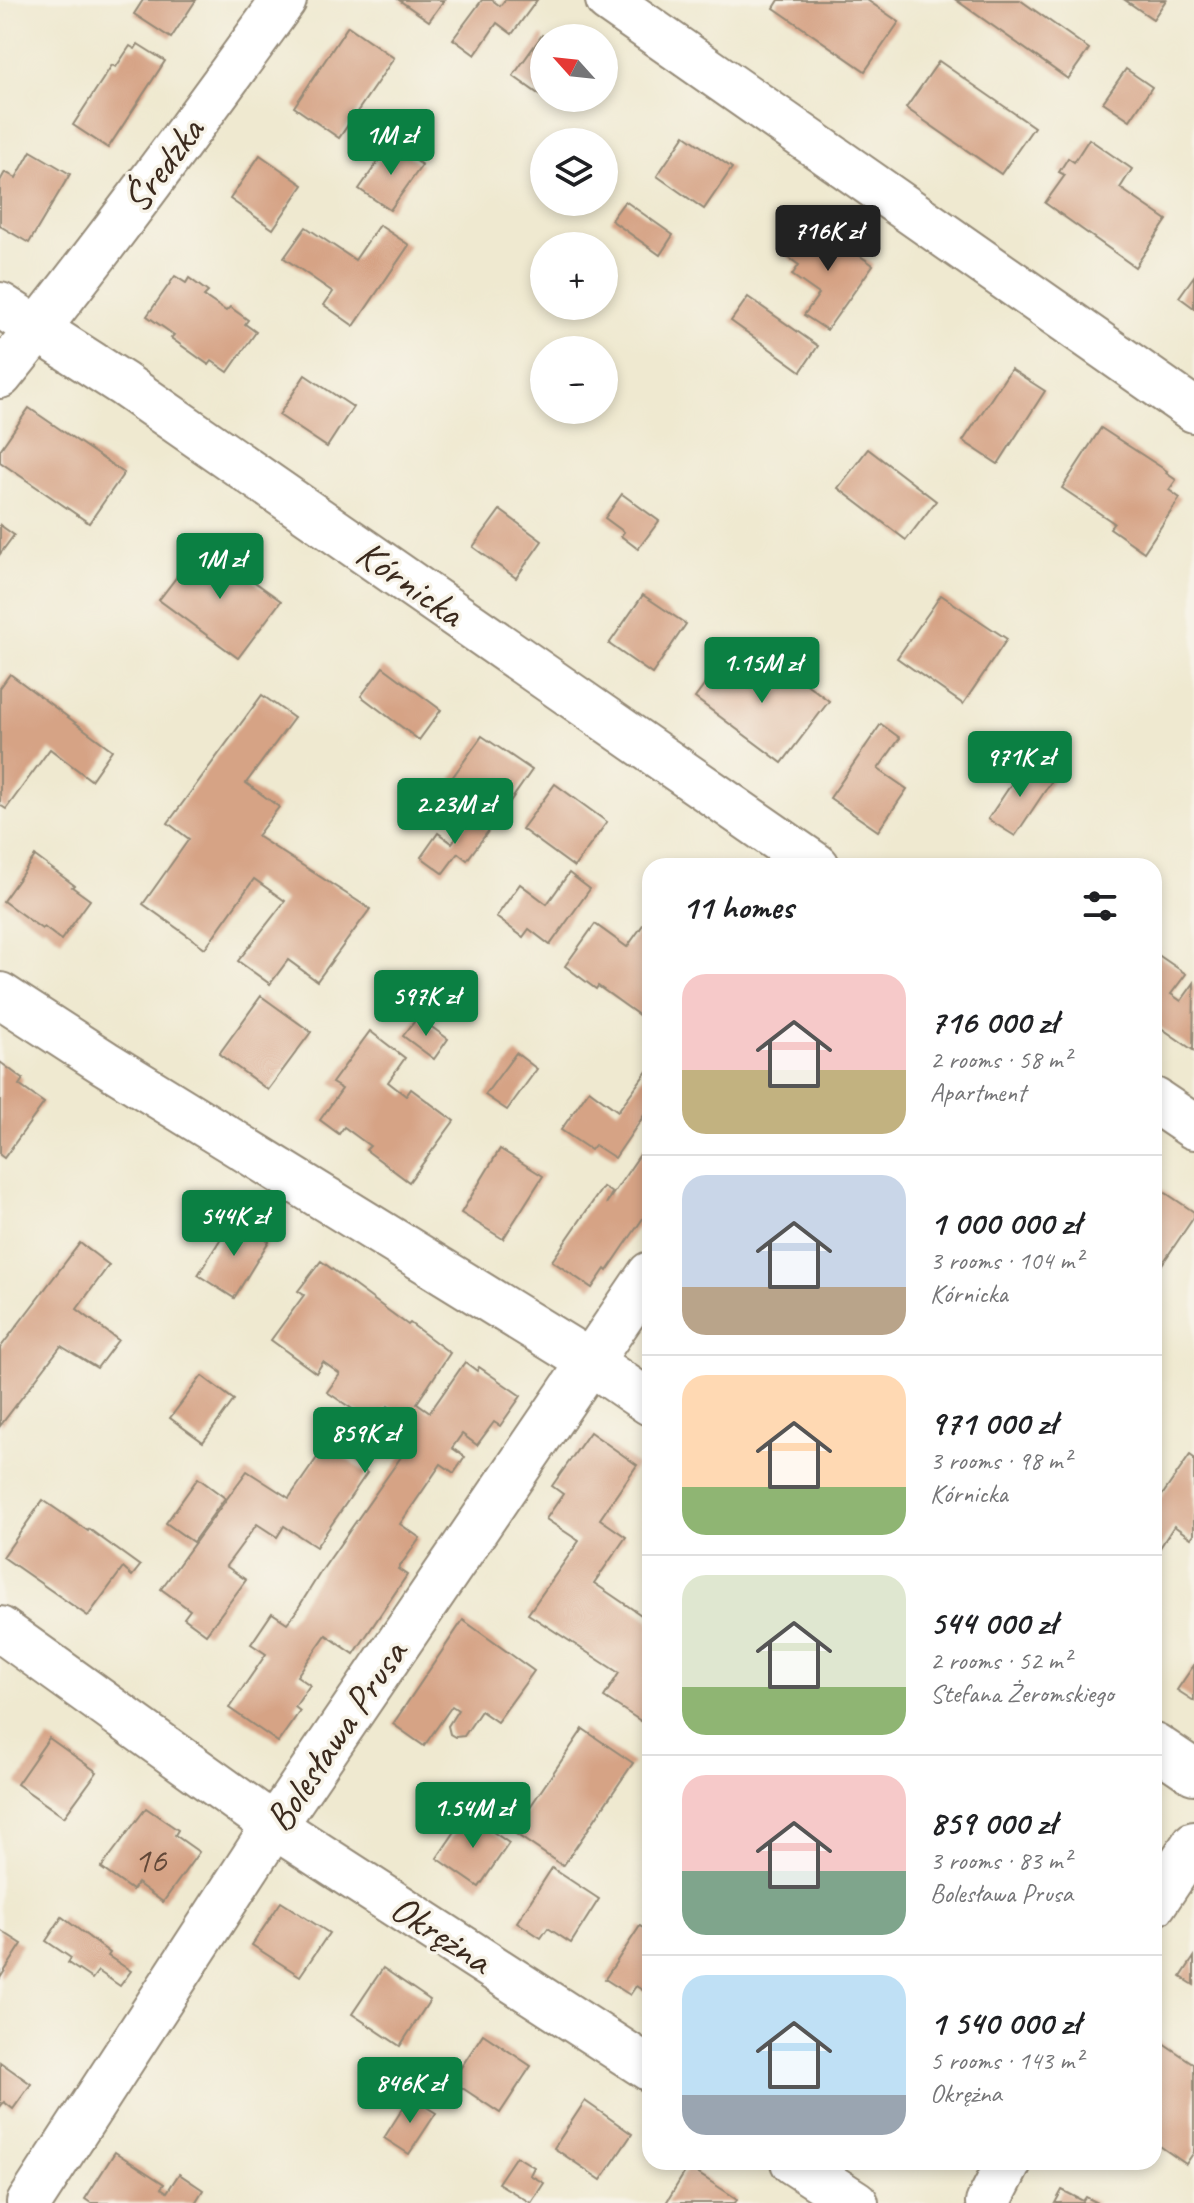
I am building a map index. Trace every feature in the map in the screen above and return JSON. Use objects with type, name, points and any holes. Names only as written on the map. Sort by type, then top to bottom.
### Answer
[{"type":"street","name":"Średzka","points":[[0,376],[39,329],[284,0]]},
{"type":"street","points":[[608,0],[1194,410]]},
{"type":"street","name":"Kórnicka","points":[[0,305],[123,384],[805,858]]},
{"type":"street","points":[[0,995],[590,1362],[642,1398]]},
{"type":"street","points":[[1162,1105],[1194,1127]]},
{"type":"street","name":"Bolesława Prusa","points":[[29,2203],[274,1826],[642,1286]]},
{"type":"street","name":"Okrężna","points":[[0,1629],[274,1826],[642,2064]]},
{"type":"street","points":[[1162,1750],[1194,1772]]},
{"type":"street","points":[[1162,1892],[1194,1844]]},
{"type":"street","points":[[805,2170],[856,2203]]},
{"type":"street","points":[[988,2203],[1005,2170]]},
{"type":"building","points":[[143,0],[196,0],[171,38],[134,14]]},
{"type":"building","points":[[399,0],[444,0],[429,21]]},
{"type":"building","points":[[482,0],[492,0],[500,6],[505,0],[537,0],[512,34],[497,23],[475,55],[453,39]]},
{"type":"building","points":[[779,0],[867,0],[899,22],[865,71],[774,8]]},
{"type":"building","points":[[956,0],[1020,0],[1089,49],[1068,79]]},
{"type":"building","points":[[1125,0],[1166,0],[1153,19]]},
{"type":"building","points":[[348,26],[394,58],[339,138],[294,107]]},
{"type":"building","points":[[138,44],[165,61],[108,148],[73,125],[112,65],[116,67],[130,46],[135,49]]},
{"type":"building","points":[[530,52],[530,88],[513,76]]},
{"type":"building","points":[[939,61],[1034,127],[1001,174],[906,108]]},
{"type":"building","points":[[1126,69],[1152,87],[1130,120],[1103,102]]},
{"type":"building","points":[[685,135],[732,168],[704,209],[657,176]]},
{"type":"building","points":[[1089,139],[1132,169],[1120,188],[1167,220],[1135,267],[1045,203],[1065,175],[1059,172],[1068,158],[1074,162]]},
{"type":"building","points":[[391,143],[422,165],[390,210],[359,189]]},
{"type":"building","points":[[31,151],[70,174],[29,243],[0,226],[0,181],[5,172],[16,178]]},
{"type":"building","points":[[260,155],[303,185],[273,229],[230,199]]},
{"type":"building","points":[[625,201],[673,235],[660,255],[611,220],[618,216]]},
{"type":"building","points":[[813,223],[873,265],[827,330],[804,315],[819,294],[792,275],[799,265],[788,257]]},
{"type":"building","points":[[379,225],[409,245],[354,326],[324,305],[333,292],[284,258],[306,227],[355,260]]},
{"type":"building","points":[[175,276],[186,283],[189,278],[208,292],[204,296],[226,311],[230,307],[248,320],[245,324],[256,332],[228,372],[212,361],[209,365],[147,316]]},
{"type":"building","points":[[1194,276],[1194,308],[1179,297]]},
{"type":"building","points":[[748,297],[818,346],[801,371],[731,321]]},
{"type":"building","points":[[1011,369],[1045,391],[998,464],[963,441]]},
{"type":"building","points":[[305,375],[353,407],[327,447],[279,415]]},
{"type":"building","points":[[29,408],[124,473],[89,523],[0,462],[0,450]]},
{"type":"building","points":[[1101,428],[1176,480],[1169,490],[1180,498],[1144,552],[1110,528],[1114,523],[1062,488]]},
{"type":"building","points":[[868,449],[936,501],[906,540],[838,488]]},
{"type":"building","points":[[622,494],[659,521],[638,549],[621,536],[624,532],[605,518]]},
{"type":"building","points":[[500,510],[542,541],[516,578],[473,547]]},
{"type":"building","points":[[0,525],[14,535],[0,554]]},
{"type":"building","points":[[202,544],[281,601],[238,658],[159,600]]},
{"type":"building","points":[[643,595],[686,624],[652,674],[609,644]]},
{"type":"building","points":[[941,595],[1007,639],[963,704],[897,658]]},
{"type":"building","points":[[729,652],[776,686],[788,670],[829,701],[782,763],[695,698]]},
{"type":"building","points":[[383,667],[441,710],[419,740],[361,696]]},
{"type":"building","points":[[10,674],[112,750],[91,780],[50,749],[6,809],[0,805],[0,688]]},
{"type":"building","points":[[262,695],[294,718],[246,783],[279,807],[257,836],[370,909],[317,981],[288,960],[270,984],[238,961],[285,901],[254,879],[205,948],[143,904],[189,839],[168,823]]},
{"type":"building","points":[[881,724],[900,738],[878,769],[907,789],[878,831],[830,798]]},
{"type":"building","points":[[482,736],[532,770],[502,813],[452,778]]},
{"type":"building","points":[[1026,762],[1053,779],[1015,836],[988,819]]},
{"type":"building","points":[[555,784],[607,822],[574,867],[522,829]]},
{"type":"building","points":[[471,817],[489,830],[467,860],[458,853],[443,873],[421,857],[438,833],[452,843]]},
{"type":"building","points":[[35,856],[90,900],[61,940],[3,901]]},
{"type":"building","points":[[569,873],[590,889],[550,945],[529,929],[523,937],[496,917],[520,884],[547,904]]},
{"type":"building","points":[[595,924],[627,947],[642,926],[642,1017],[565,966]]},
{"type":"building","points":[[1162,958],[1186,974],[1171,994],[1181,1001],[1194,983],[1193,1050],[1162,1029]]},
{"type":"building","points":[[261,996],[311,1032],[268,1090],[219,1054]]},
{"type":"building","points":[[418,1017],[448,1039],[434,1059],[403,1036]]},
{"type":"building","points":[[370,1031],[405,1058],[388,1082],[406,1096],[411,1089],[454,1121],[409,1182],[366,1150],[370,1146],[344,1127],[339,1134],[320,1120],[342,1089],[332,1083]]},
{"type":"building","points":[[516,1053],[537,1069],[507,1110],[485,1095]]},
{"type":"building","points":[[0,1062],[23,1079],[19,1085],[44,1103],[4,1158],[0,1155]]},
{"type":"building","points":[[642,1078],[642,1118],[615,1158],[595,1145],[591,1150],[561,1130],[589,1090],[618,1111]]},
{"type":"building","points":[[500,1149],[543,1176],[503,1239],[461,1213]]},
{"type":"building","points":[[642,1152],[642,1220],[592,1288],[552,1261],[603,1187],[612,1193],[606,1204]]},
{"type":"building","points":[[1162,1190],[1194,1212],[1194,1217],[1162,1264]]},
{"type":"building","points":[[233,1219],[269,1241],[234,1298],[198,1275]]},
{"type":"building","points":[[80,1243],[109,1265],[77,1309],[118,1340],[97,1368],[61,1346],[0,1426],[0,1348]]},
{"type":"building","points":[[321,1261],[450,1353],[417,1403],[430,1412],[465,1362],[477,1371],[479,1367],[521,1396],[500,1426],[494,1422],[477,1445],[462,1434],[452,1448],[465,1457],[454,1473],[441,1464],[400,1524],[420,1538],[398,1569],[407,1575],[354,1654],[326,1635],[297,1676],[310,1685],[295,1707],[300,1711],[278,1742],[229,1708],[266,1654],[251,1644],[272,1613],[287,1623],[295,1613],[410,1444],[395,1433],[405,1419],[388,1406],[375,1424],[327,1392],[340,1374],[323,1362],[316,1373],[271,1340],[304,1295],[298,1291]]},
{"type":"building","points":[[202,1376],[234,1400],[203,1442],[170,1418]]},
{"type":"building","points":[[590,1432],[637,1465],[600,1519],[626,1537],[594,1583],[642,1616],[642,1722],[604,1697],[619,1673],[528,1614],[579,1541],[546,1519],[563,1494],[552,1486]]},
{"type":"building","points":[[326,1445],[367,1473],[316,1547],[284,1526],[277,1537],[257,1524],[226,1566],[246,1580],[206,1634],[184,1618],[190,1610],[161,1589],[247,1471],[289,1498]]},
{"type":"building","points":[[1190,1455],[1194,1458],[1194,1534],[1191,1538],[1174,1526],[1162,1545],[1162,1495]]},
{"type":"building","points":[[198,1478],[225,1498],[193,1542],[166,1523]]},
{"type":"building","points":[[43,1500],[140,1566],[132,1576],[123,1568],[88,1616],[3,1557]]},
{"type":"building","points":[[463,1620],[534,1671],[497,1722],[481,1711],[464,1736],[455,1737],[450,1734],[448,1726],[458,1710],[452,1706],[424,1746],[393,1724]]},
{"type":"building","points":[[1194,1665],[1194,1701],[1177,1690]]},
{"type":"building","points":[[583,1729],[633,1763],[563,1866],[513,1832]]},
{"type":"building","points":[[49,1738],[97,1772],[64,1817],[17,1784]]},
{"type":"building","points":[[146,1808],[178,1830],[175,1835],[199,1852],[163,1902],[137,1883],[132,1890],[101,1868]]},
{"type":"building","points":[[467,1814],[509,1843],[479,1887],[437,1858]]},
{"type":"building","points":[[552,1868],[599,1899],[571,1943],[548,1928],[541,1938],[517,1922]]},
{"type":"building","points":[[281,1902],[329,1933],[300,1976],[252,1945]]},
{"type":"building","points":[[62,1917],[131,1971],[120,1986],[98,1971],[92,1979],[68,1963],[71,1958],[46,1941]]},
{"type":"building","points":[[640,1926],[642,1990],[636,1986],[630,1995],[605,1979]]},
{"type":"building","points":[[0,1930],[22,1944],[0,1978]]},
{"type":"building","points":[[1194,1957],[1194,1985],[1181,1977]]},
{"type":"building","points":[[383,1968],[430,2000],[400,2046],[352,2014]]},
{"type":"building","points":[[483,2034],[531,2066],[500,2113],[452,2081]]},
{"type":"building","points":[[1162,2042],[1194,2064],[1194,2152],[1186,2164],[1162,2148]]},
{"type":"building","points":[[0,2062],[31,2084],[13,2109],[4,2102],[0,2107]]},
{"type":"building","points":[[410,2097],[436,2113],[409,2154],[384,2138]]},
{"type":"building","points":[[585,2101],[632,2134],[601,2180],[554,2148]]},
{"type":"building","points":[[115,2152],[164,2184],[161,2188],[167,2192],[179,2174],[203,2190],[195,2203],[91,2203],[85,2199]]},
{"type":"building","points":[[516,2156],[534,2167],[530,2175],[544,2183],[531,2203],[498,2183]]},
{"type":"building","points":[[686,2170],[693,2170],[737,2199],[735,2203],[666,2203]]},
{"type":"building","points":[[1062,2190],[1083,2201],[1086,2197],[1098,2203],[1055,2203]]}]
